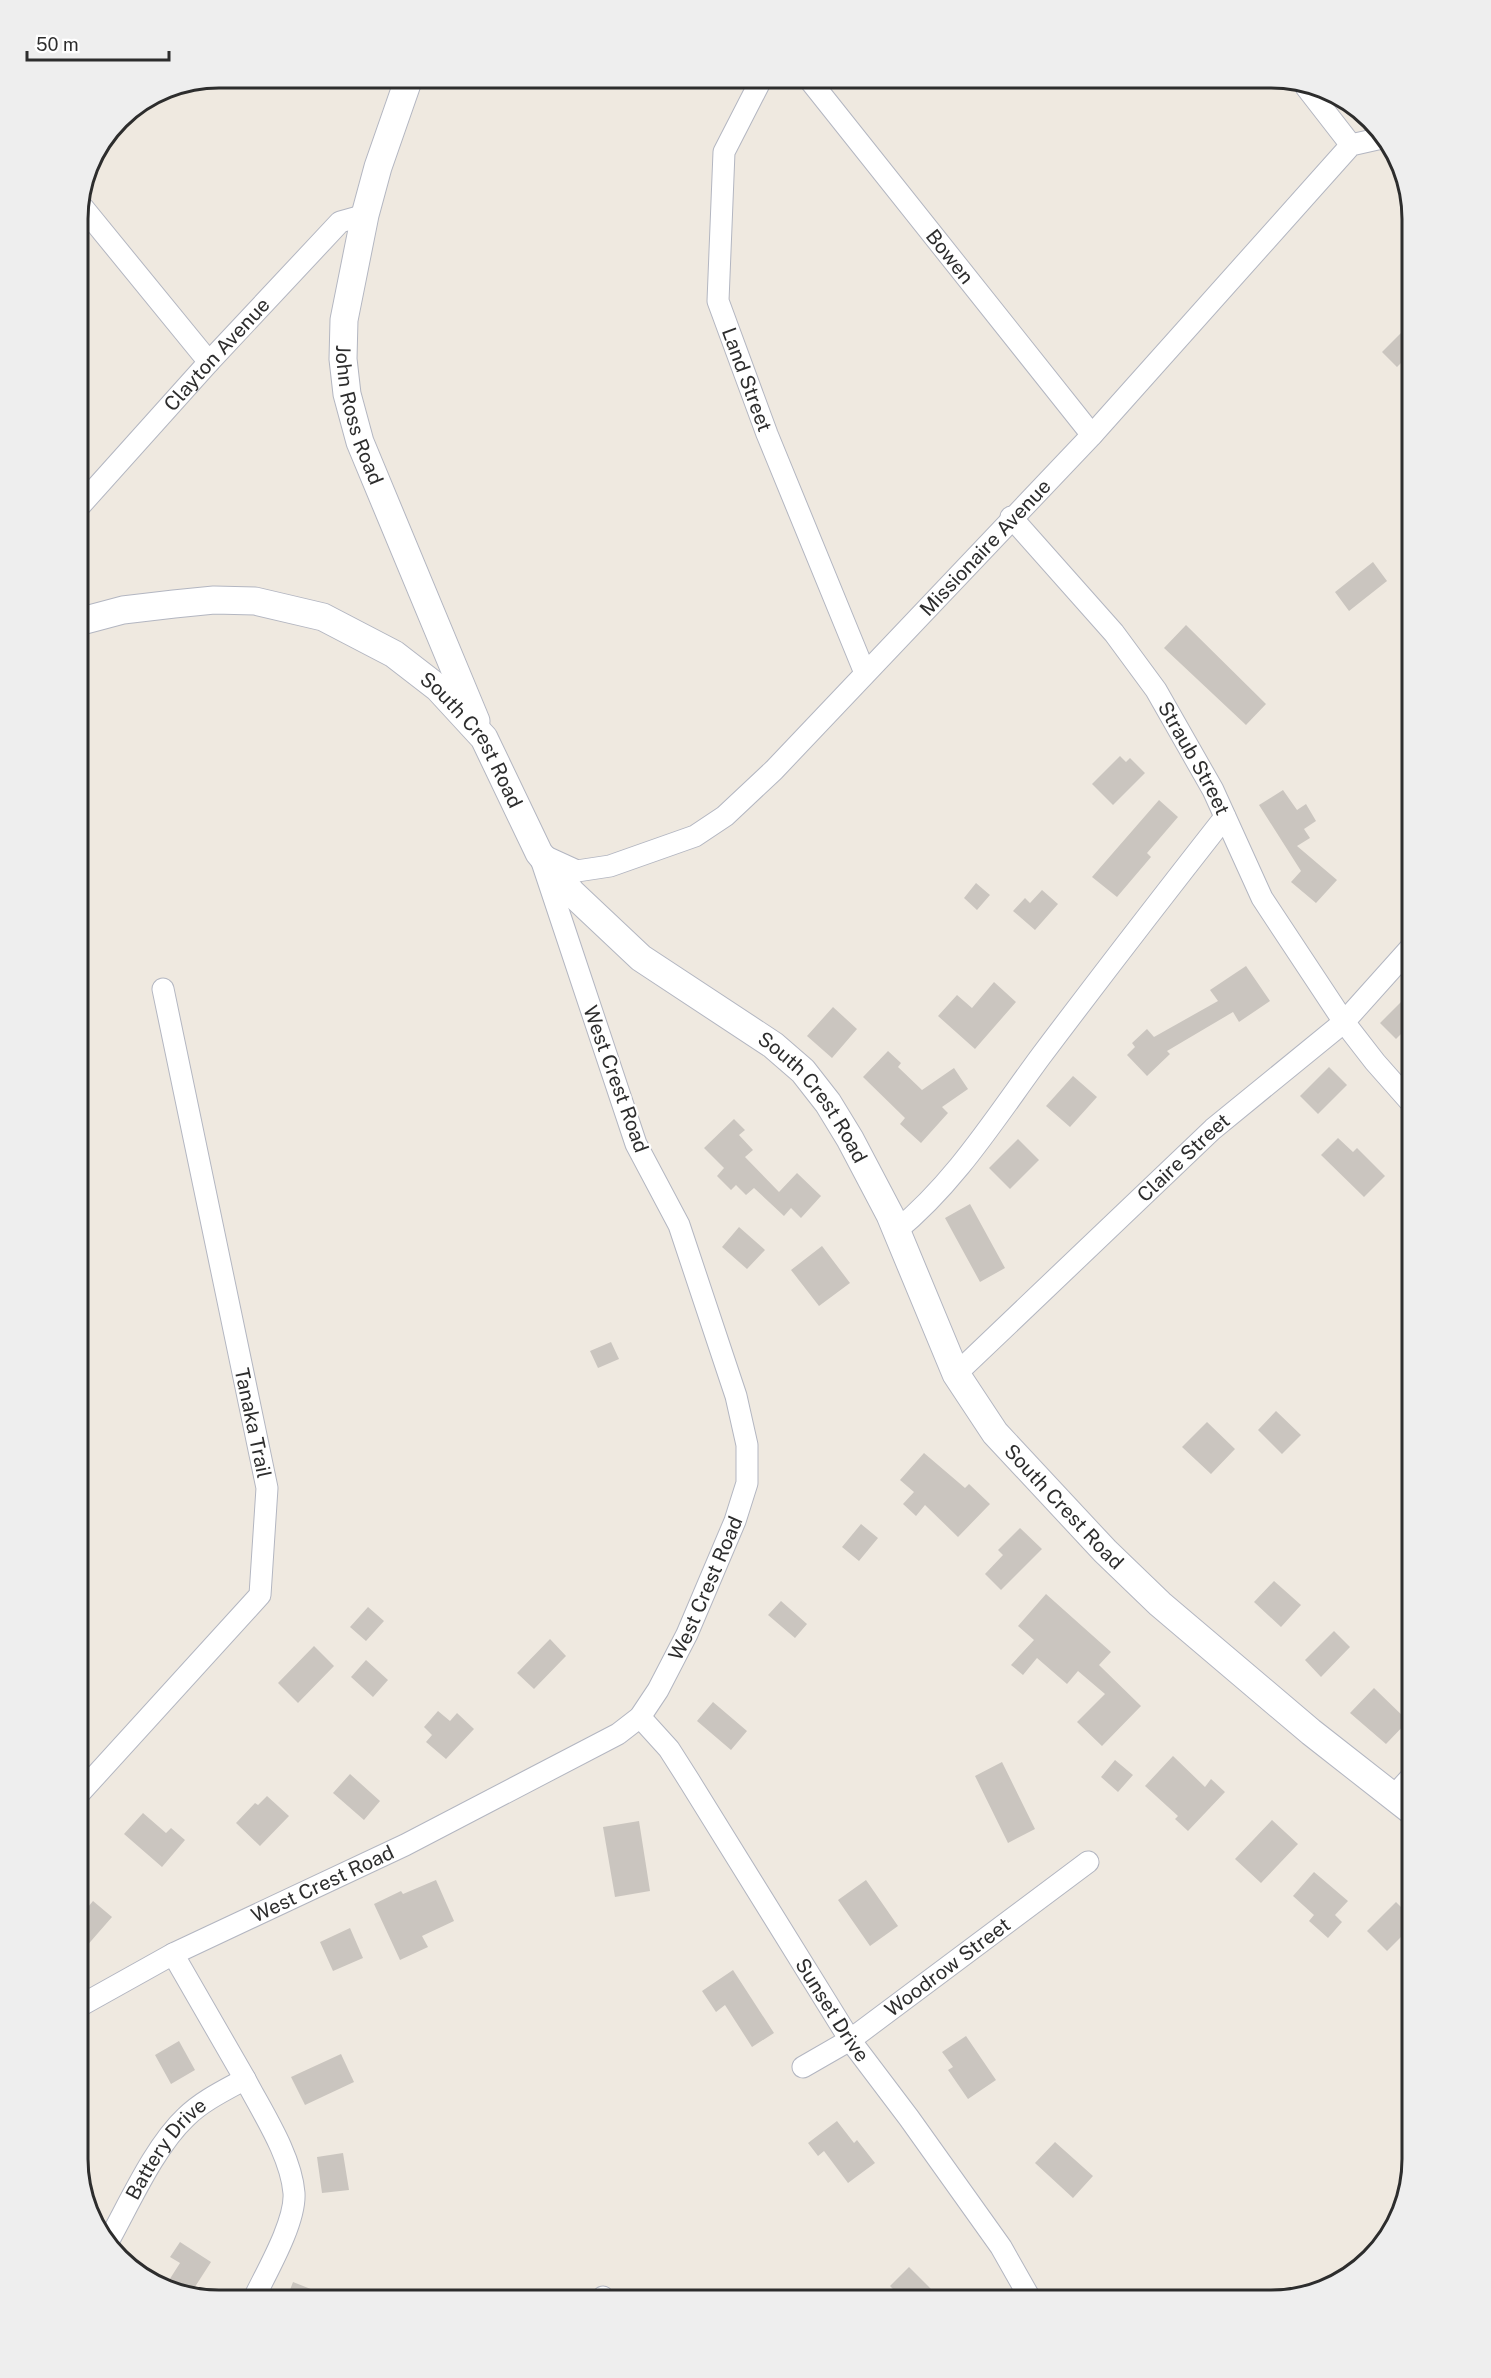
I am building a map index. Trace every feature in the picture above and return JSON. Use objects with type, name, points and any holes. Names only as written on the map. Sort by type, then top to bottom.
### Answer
[{"type":"street","name":"John Ross Road","points":[[405,89],[378,167],[365,215],[344,320],[343,359],[347,394],[360,442],[484,738]]},
{"type":"street","name":"Land Street","points":[[756,89],[724,152],[718,301],[767,434],[865,673]]},
{"type":"street","name":"Bowen","points":[[817,89],[1092,435]]},
{"type":"street","points":[[1312,95],[1351,145],[1375,140]]},
{"type":"street","name":"Missionaire Avenue","points":[[539,853],[577,871],[610,866],[695,836],[725,816],[766,778],[1092,435],[1351,145]]},
{"type":"street","points":[[89,215],[209,362]]},
{"type":"street","name":"Clayton Avenue","points":[[89,496],[209,362],[340,222],[365,215]]},
{"type":"street","name":"Straub Street","points":[[1011,518],[1114,633],[1156,690],[1213,790],[1262,898],[1344,1022],[1402,1093]]},
{"type":"street","name":"South Crest Road","points":[[89,619],[123,610],[214,600],[255,601],[323,617],[394,654],[438,688],[484,738],[539,853],[572,893],[641,958],[773,1044],[803,1071],[828,1103],[850,1139],[896,1231],[956,1374],[995,1433],[1105,1551],[1169,1612],[1311,1732],[1402,1804]]},
{"type":"street","points":[[896,1231],[922,1210],[982,1137],[1130,938],[1226,817]]},
{"type":"street","name":"West Crest Road","points":[[89,2001],[173,1954],[405,1845],[584,1754],[618,1734],[640,1717],[658,1690],[687,1634],[735,1521],[747,1483],[747,1445],[736,1396],[679,1225],[636,1144],[539,853]]},
{"type":"street","name":"Claire Street","points":[[956,1374],[1213,1129],[1344,1022],[1402,957]]},
{"type":"street","name":"Tanaka Trail","points":[[89,1783],[260,1595],[267,1488],[163,989]]},
{"type":"street","name":"Sunset Drive","points":[[640,1717],[669,1749],[850,2040],[1001,2247],[1025,2290]]},
{"type":"street","name":"Woodrow Street","points":[[803,2067],[850,2040],[1088,1862]]},
{"type":"street","points":[[173,1954],[245,2079],[284,2155],[294,2194],[284,2235],[259,2289]]},
{"type":"street","name":"Battery Drive","points":[[113,2233],[163,2145],[186,2116],[245,2079]]},
{"type":"building","points":[[1402,334],[1402,362],[1397,367],[1382,352]]},
{"type":"building","points":[[1373,562],[1387,581],[1349,611],[1335,592]]},
{"type":"building","points":[[1186,625],[1266,704],[1246,725],[1164,648]]},
{"type":"building","points":[[1120,756],[1126,762],[1130,758],[1145,773],[1113,805],[1092,784]]},
{"type":"building","points":[[1283,790],[1297,810],[1306,804],[1316,821],[1304,829],[1310,838],[1297,846],[1337,880],[1316,903],[1291,882],[1301,871],[1259,805]]},
{"type":"building","points":[[1159,800],[1178,817],[1147,853],[1151,857],[1117,897],[1092,877]]},
{"type":"building","points":[[976,883],[990,895],[977,910],[964,898]]},
{"type":"building","points":[[1042,890],[1058,904],[1035,930],[1013,911],[1025,898],[1030,903]]},
{"type":"building","points":[[1246,966],[1270,1001],[1239,1022],[1233,1012],[1167,1051],[1170,1054],[1147,1076],[1127,1055],[1135,1047],[1132,1043],[1147,1029],[1154,1037],[1218,1001],[1210,990]]},
{"type":"building","points":[[994,982],[1016,1002],[975,1049],[938,1016],[957,995],[972,1008]]},
{"type":"building","points":[[1402,1001],[1402,1033],[1396,1039],[1380,1023]]},
{"type":"building","points":[[833,1007],[857,1029],[832,1058],[807,1036]]},
{"type":"building","points":[[888,1051],[901,1063],[898,1067],[922,1090],[954,1068],[968,1089],[942,1107],[948,1113],[921,1143],[900,1124],[905,1118],[863,1077]]},
{"type":"building","points":[[1329,1067],[1347,1085],[1318,1114],[1300,1096]]},
{"type":"building","points":[[1073,1076],[1097,1097],[1070,1127],[1046,1106]]},
{"type":"building","points":[[734,1119],[745,1130],[739,1135],[753,1150],[745,1157],[779,1192],[797,1173],[821,1196],[801,1218],[791,1208],[784,1216],[754,1188],[746,1195],[736,1185],[731,1190],[717,1176],[724,1168],[704,1148]]},
{"type":"building","points":[[1338,1138],[1353,1152],[1357,1148],[1385,1176],[1364,1197],[1321,1155]]},
{"type":"building","points":[[1018,1139],[1039,1160],[1010,1189],[989,1168]]},
{"type":"building","points":[[970,1204],[1005,1268],[980,1282],[945,1218]]},
{"type":"building","points":[[739,1227],[765,1250],[747,1269],[722,1247]]},
{"type":"building","points":[[822,1246],[850,1283],[819,1306],[791,1270]]},
{"type":"building","points":[[611,1342],[619,1359],[598,1368],[590,1351]]},
{"type":"building","points":[[1276,1411],[1301,1435],[1282,1454],[1258,1430]]},
{"type":"building","points":[[1207,1422],[1235,1449],[1211,1474],[1182,1447]]},
{"type":"building","points":[[924,1453],[965,1488],[969,1484],[990,1504],[958,1537],[925,1505],[916,1516],[903,1504],[914,1492],[900,1480]]},
{"type":"building","points":[[861,1524],[878,1538],[859,1561],[842,1547]]},
{"type":"building","points":[[1020,1528],[1042,1549],[1001,1590],[985,1574],[1003,1555],[998,1550]]},
{"type":"building","points":[[1274,1581],[1301,1605],[1281,1627],[1254,1602]]},
{"type":"building","points":[[1046,1594],[1111,1652],[1099,1665],[1141,1706],[1102,1746],[1077,1722],[1105,1694],[1078,1671],[1067,1684],[1037,1658],[1023,1675],[1011,1665],[1034,1640],[1018,1626]]},
{"type":"building","points":[[781,1601],[807,1624],[795,1638],[768,1615]]},
{"type":"building","points":[[368,1607],[384,1621],[366,1641],[350,1627]]},
{"type":"building","points":[[1334,1631],[1350,1647],[1321,1677],[1305,1660]]},
{"type":"building","points":[[550,1639],[566,1656],[534,1689],[517,1673]]},
{"type":"building","points":[[314,1646],[334,1666],[298,1703],[278,1683]]},
{"type":"building","points":[[366,1660],[388,1680],[373,1697],[351,1677]]},
{"type":"building","points":[[1374,1688],[1402,1715],[1402,1727],[1386,1744],[1350,1713]]},
{"type":"building","points":[[713,1702],[747,1731],[731,1750],[697,1721]]},
{"type":"building","points":[[438,1711],[450,1721],[457,1713],[474,1729],[446,1759],[426,1742],[432,1735],[424,1727]]},
{"type":"building","points":[[1173,1756],[1205,1787],[1211,1779],[1225,1792],[1188,1831],[1175,1819],[1178,1816],[1145,1786]]},
{"type":"building","points":[[1115,1760],[1133,1775],[1118,1792],[1101,1777]]},
{"type":"building","points":[[1002,1762],[1035,1829],[1008,1843],[975,1776]]},
{"type":"building","points":[[350,1774],[380,1801],[364,1820],[333,1793]]},
{"type":"building","points":[[267,1796],[289,1816],[260,1846],[236,1823],[255,1803],[258,1805]]},
{"type":"building","points":[[143,1813],[166,1833],[171,1828],[185,1840],[162,1867],[124,1834]]},
{"type":"building","points":[[1272,1820],[1298,1844],[1261,1883],[1235,1859]]},
{"type":"building","points":[[639,1821],[650,1891],[615,1897],[603,1827]]},
{"type":"building","points":[[1314,1872],[1348,1901],[1335,1915],[1342,1922],[1328,1938],[1309,1921],[1314,1915],[1293,1896]]},
{"type":"building","points":[[436,1880],[454,1921],[422,1936],[428,1947],[400,1960],[374,1904],[401,1891],[403,1894]]},
{"type":"building","points":[[866,1880],[898,1926],[870,1946],[838,1900]]},
{"type":"building","points":[[93,1901],[112,1917],[89,1943],[89,1906]]},
{"type":"building","points":[[1396,1902],[1402,1908],[1402,1936],[1387,1951],[1367,1931]]},
{"type":"building","points":[[350,1928],[363,1958],[333,1971],[320,1942]]},
{"type":"building","points":[[733,1970],[774,2033],[752,2047],[725,2005],[716,2012],[702,1991]]},
{"type":"building","points":[[966,2036],[996,2080],[968,2099],[948,2070],[953,2067],[942,2052]]},
{"type":"building","points":[[179,2041],[195,2070],[171,2084],[155,2055]]},
{"type":"building","points":[[341,2054],[354,2082],[305,2105],[291,2077]]},
{"type":"building","points":[[837,2121],[854,2143],[857,2140],[875,2163],[848,2183],[824,2151],[818,2156],[808,2143]]},
{"type":"building","points":[[1055,2142],[1093,2176],[1073,2198],[1035,2163]]},
{"type":"building","points":[[343,2153],[349,2190],[322,2193],[317,2157]]},
{"type":"building","points":[[180,2242],[211,2262],[194,2287],[170,2279],[180,2263],[170,2257]]},
{"type":"building","points":[[909,2267],[932,2290],[894,2290],[890,2286]]},
{"type":"building","points":[[293,2282],[311,2289],[290,2289]]}]
